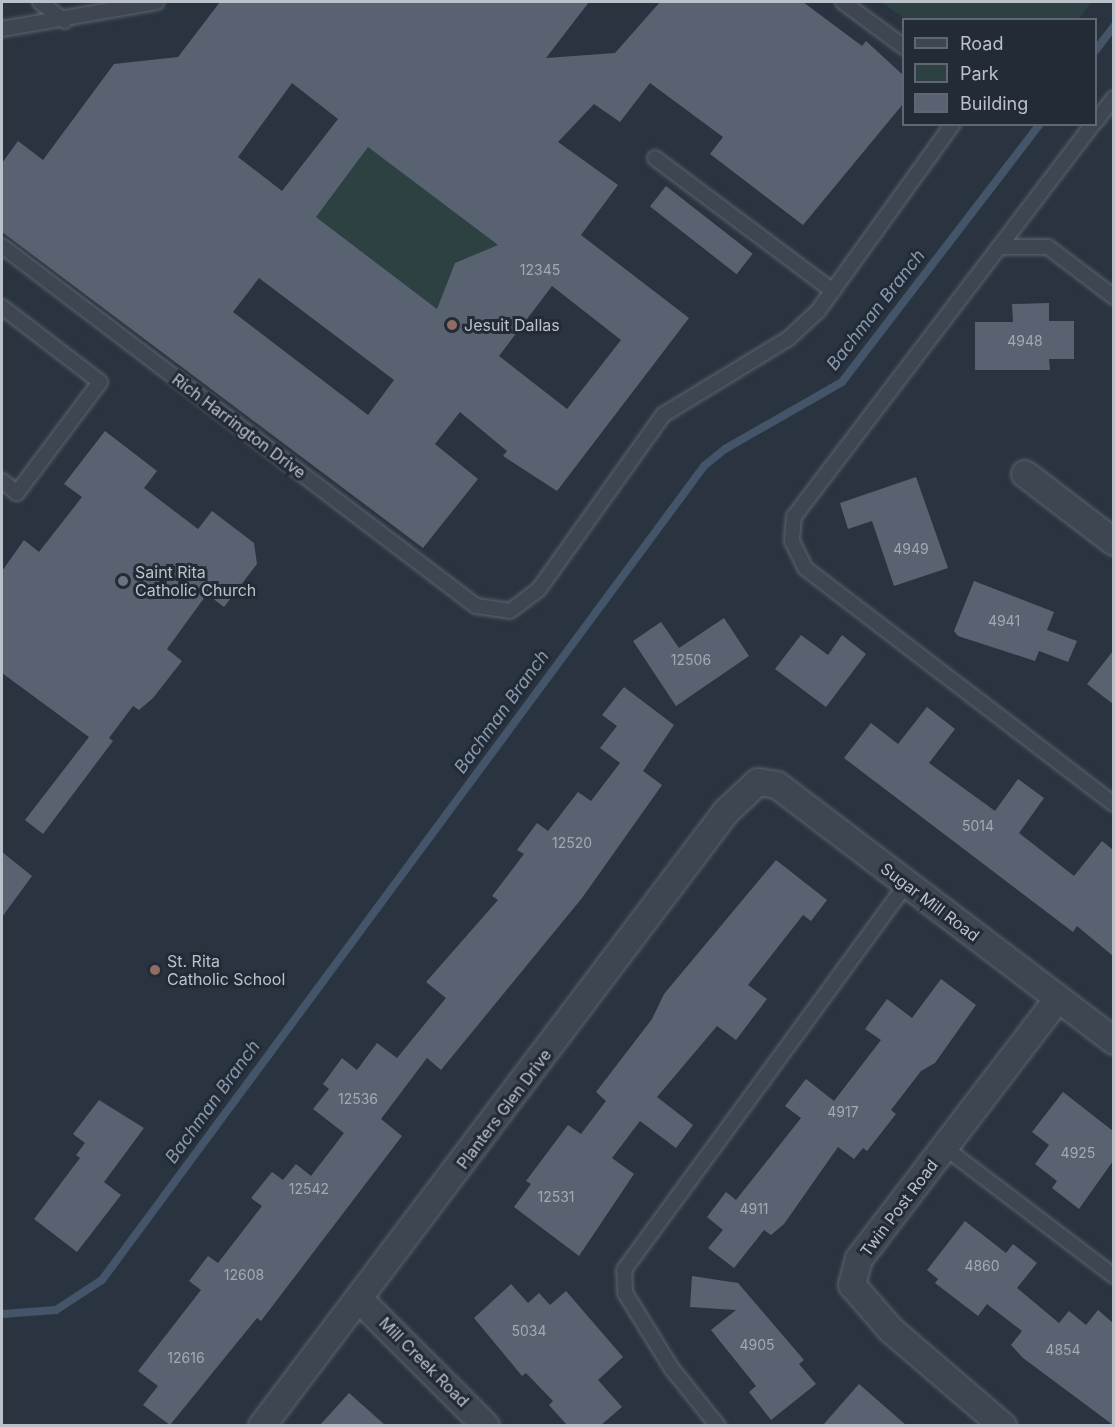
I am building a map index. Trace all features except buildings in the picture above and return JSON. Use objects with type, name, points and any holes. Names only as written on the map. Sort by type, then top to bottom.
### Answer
[{"type":"street","points":[[1025,474],[1113,542]]},
{"type":"street","name":"Sugar Mill Road","points":[[744,791],[758,782],[777,785],[1113,1041]]},
{"type":"street","name":"Planters Glen Drive","points":[[262,1425],[360,1300],[744,791]]},
{"type":"street","name":"Twin Post Road","points":[[1003,1425],[892,1330],[852,1285],[859,1259],[1058,999]]},
{"type":"street","name":"Mill Creek Road","points":[[360,1300],[486,1425]]},
{"type":"lane","points":[[40,2],[64,21]]},
{"type":"lane","points":[[2,29],[64,21],[157,2]]},
{"type":"lane","points":[[843,2],[902,46]]},
{"type":"lane","points":[[1097,119],[1113,98]]},
{"type":"lane","points":[[655,158],[832,291],[952,126]]},
{"type":"lane","points":[[1092,126],[794,516],[792,541],[805,568],[1113,804]]},
{"type":"lane","name":"Rich Harrington Drive","points":[[2,246],[476,606],[510,611],[530,600],[663,415],[789,338],[832,291]]},
{"type":"lane","points":[[1000,247],[1048,247],[1113,297]]},
{"type":"lane","points":[[2,307],[100,382],[17,493],[2,481]]},
{"type":"lane","points":[[718,1425],[672,1369],[625,1293],[624,1270],[906,885]]},
{"type":"lane","points":[[944,1147],[1113,1276]]},
{"type":"green space","points":[[881,2],[1091,2],[1079,18],[905,18]]},
{"type":"green space","points":[[365,144],[498,245],[444,314],[312,214],[322,208]]},
{"type":"waterway","name":"Bachman Branch","points":[[1097,49],[1114,26]]},
{"type":"waterway","name":"Bachman Branch","points":[[2,1314],[56,1310],[102,1280],[704,466],[725,449],[842,382],[1038,126]]},
{"type":"place","name":"Jesuit Dallas","points":[[452,325]]},
{"type":"place","name":"Saint Rita Catholic Church","points":[[123,581]]},
{"type":"place","name":"St. Rita Catholic School","points":[[155,970]]}]
